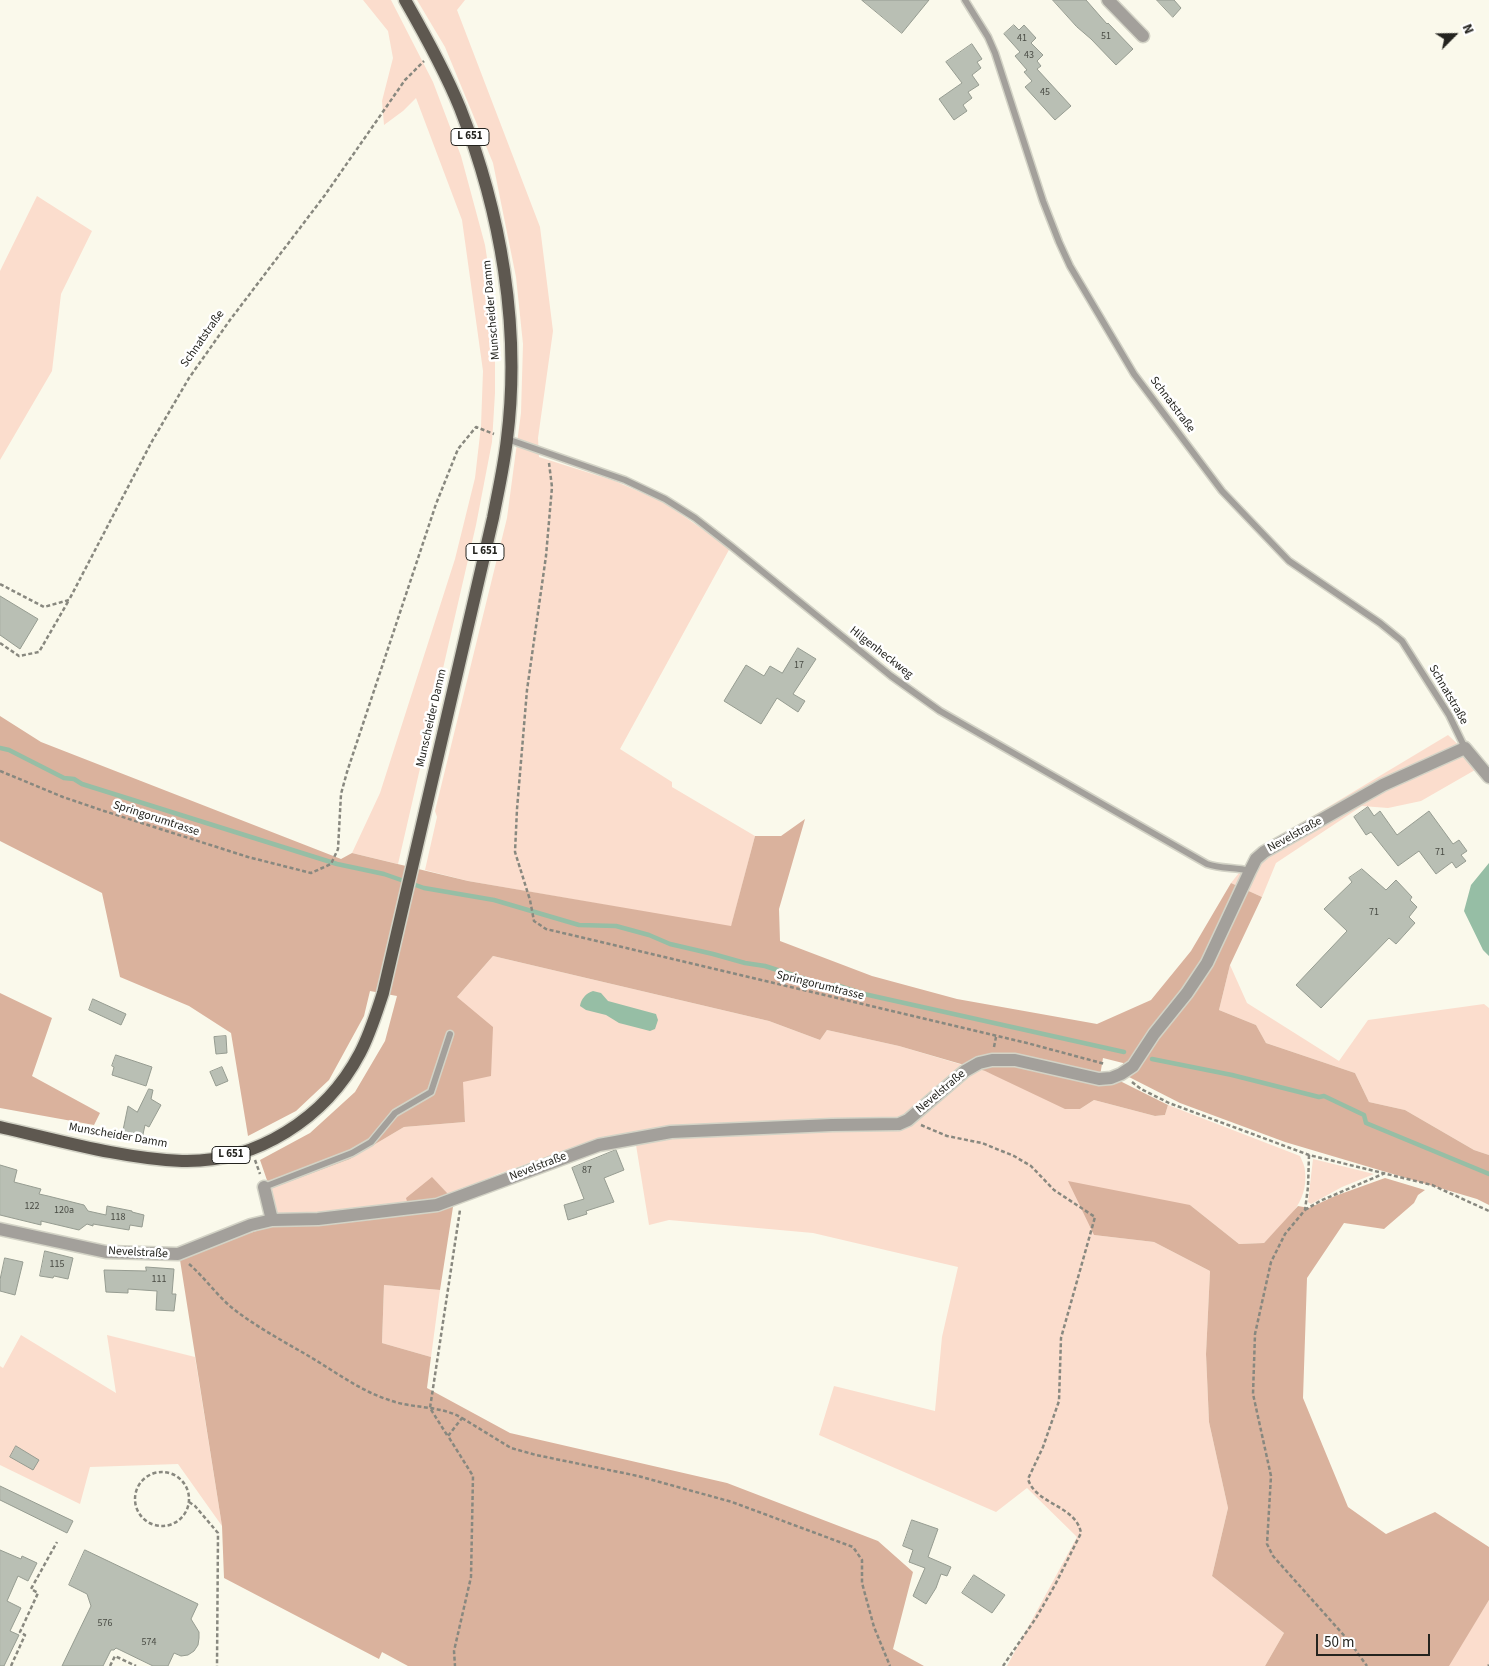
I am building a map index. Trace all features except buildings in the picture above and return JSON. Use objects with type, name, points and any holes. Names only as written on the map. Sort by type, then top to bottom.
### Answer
[{"type":"main road","name":"Munscheider Damm","points":[[0,1126],[121,1153],[182,1161],[219,1158],[251,1150],[278,1138],[302,1122],[335,1091],[359,1054],[372,1026],[383,993],[493,518],[507,439],[510,399],[511,343],[506,284],[496,224],[480,165],[463,115],[434,52],[405,0]]},
{"type":"street","points":[[1108,0],[1143,36]]},
{"type":"street","points":[[1465,748],[1489,777]]},
{"type":"street","name":"Nevelstraße","points":[[0,1229],[106,1252],[178,1254],[251,1225],[272,1220],[318,1219],[438,1205],[599,1145],[671,1132],[899,1124],[908,1120],[965,1071],[992,1060],[1015,1060],[1099,1079],[1111,1078],[1133,1066],[1154,1034],[1187,993],[1207,963],[1256,859],[1264,852],[1383,784],[1465,748]]},
{"type":"street","points":[[264,1187],[272,1220]]},
{"type":"lane","name":"Schnatstraße","points":[[966,0],[988,37],[995,53],[1043,201],[1059,242],[1075,274],[1134,374],[1222,490],[1288,561],[1380,623],[1402,642],[1449,715],[1465,748]]},
{"type":"lane","name":"Hilgenheckweg","points":[[507,439],[641,487],[665,499],[695,518],[891,676],[940,711],[1207,864],[1224,868],[1250,870]]},
{"type":"lane","points":[[264,1187],[352,1153],[370,1142],[395,1113],[431,1092],[450,1034]]},
{"type":"path","name":"Schnatstraße","points":[[0,643],[19,656],[39,652],[69,600],[151,443],[189,378],[230,320],[325,195],[405,80],[434,52]]},
{"type":"path","name":"Springorumtrasse","points":[[0,771],[63,797],[248,857],[311,873],[331,864],[338,849],[341,794],[347,772],[436,504],[458,449],[476,426],[507,439]]},
{"type":"path","name":"Springorumtrasse","points":[[548,454],[552,488],[548,536],[521,749],[515,852],[530,900],[534,921],[546,930],[1090,1059]]},
{"type":"path","points":[[0,584],[44,607],[69,600]]},
{"type":"path","points":[[1121,1074],[1141,1089],[1168,1102],[1309,1155],[1432,1185],[1489,1211]]},
{"type":"path","points":[[908,1120],[947,1136],[982,1143],[1014,1156],[1031,1166],[1054,1190],[1095,1217],[1061,1338],[1059,1401],[1043,1447],[1028,1480],[1034,1492],[1072,1516],[1079,1525],[1080,1533],[1055,1585],[1036,1618],[1003,1666]]},
{"type":"path","points":[[251,1150],[264,1187]]},
{"type":"path","points":[[1305,1210],[1309,1155]]},
{"type":"path","points":[[1368,1666],[1349,1641],[1273,1556],[1267,1544],[1271,1476],[1253,1394],[1255,1334],[1271,1262],[1285,1234],[1305,1210],[1320,1201],[1386,1173]]},
{"type":"path","points":[[455,1666],[454,1651],[471,1577],[473,1476],[430,1408],[462,1196]]},
{"type":"path","points":[[178,1254],[202,1275],[230,1306],[255,1324],[362,1388],[389,1401],[414,1407],[444,1409],[511,1448],[638,1476],[732,1502],[853,1547],[862,1560],[862,1583],[874,1627],[890,1666]]},
{"type":"path","points":[[448,1436],[462,1418]]},
{"type":"path","points":[[159,1471],[172,1473],[182,1480],[188,1490],[189,1502],[185,1514],[176,1523],[165,1526],[153,1525],[142,1518],[136,1508],[135,1496],[139,1484],[148,1475],[159,1471]]},
{"type":"path","points":[[189,1502],[196,1506],[218,1533],[217,1666]]},
{"type":"path","points":[[11,1666],[25,1635],[20,1632],[38,1593],[31,1589],[57,1542]]},
{"type":"path","points":[[110,1666],[115,1656],[136,1666]]},
{"type":"shaded area","points":[[363,0],[391,0],[433,82],[461,156],[485,245],[495,310],[495,393],[492,442],[476,525],[398,864],[352,853],[380,793],[455,559],[475,478],[481,426],[483,371],[462,220],[416,98],[403,111],[384,125],[382,101],[393,58],[388,31]]},
{"type":"shaded area","points":[[417,0],[465,0],[457,10],[540,227],[553,331],[538,438],[539,457],[615,481],[663,502],[730,548],[620,749],[672,782],[672,787],[755,836],[731,927],[468,881],[425,870],[437,817],[435,811],[507,518],[521,413],[523,344],[516,277],[493,163],[445,47]]},
{"type":"shaded area","points":[[37,196],[92,231],[61,294],[52,371],[0,460],[0,271]]},
{"type":"shaded area","points":[[0,716],[41,742],[341,859],[352,853],[468,881],[731,926],[755,836],[781,836],[805,819],[779,909],[780,941],[872,976],[957,999],[1097,1024],[1151,1000],[1191,951],[1231,883],[1262,897],[1230,965],[1219,1010],[1256,1025],[1266,1043],[1355,1073],[1369,1102],[1405,1110],[1474,1150],[1489,1155],[1489,1205],[1477,1199],[1285,1142],[1180,1103],[1129,1077],[1123,1063],[1103,1058],[1099,1082],[1120,1081],[1168,1105],[1165,1115],[1155,1116],[1094,1100],[1080,1109],[1065,1109],[985,1071],[899,1046],[827,1030],[820,1040],[769,1021],[493,956],[457,997],[493,1027],[491,1076],[463,1082],[465,1122],[404,1127],[350,1159],[270,1189],[260,1160],[310,1133],[355,1092],[385,1041],[397,996],[370,991],[364,1016],[329,1080],[296,1111],[248,1136],[231,1033],[189,1006],[120,977],[102,893],[0,841]]},
{"type":"shaded area","points":[[1448,735],[1464,750],[1475,770],[1421,801],[1388,808],[1362,806],[1276,863],[1262,897],[1231,883],[1258,849]]},
{"type":"shaded area","points":[[1489,863],[1489,956],[1483,950],[1464,911],[1471,885]]},
{"type":"shaded area","points":[[493,956],[769,1021],[820,1040],[827,1030],[899,1046],[966,1066],[896,1122],[808,1122],[573,1148],[498,1174],[449,1195],[432,1178],[408,1206],[275,1225],[270,1189],[350,1159],[404,1127],[465,1122],[457,997]]},
{"type":"shaded area","points":[[1230,965],[1247,1003],[1339,1061],[1368,1020],[1484,1004],[1489,1008],[1489,1155],[1474,1150],[1405,1110],[1369,1102],[1355,1073],[1266,1043],[1256,1025],[1219,1010]]},
{"type":"shaded area","points":[[593,991],[601,993],[608,1001],[656,1014],[658,1020],[655,1029],[650,1031],[619,1023],[606,1015],[586,1010],[580,1006],[581,1003],[586,995]]},
{"type":"shaded area","points":[[0,993],[52,1018],[32,1076],[100,1113],[94,1125],[0,1108]]},
{"type":"shaded area","points":[[974,1068],[1080,1109],[1094,1100],[1155,1116],[1165,1115],[1168,1105],[1300,1156],[1305,1169],[1305,1183],[1299,1203],[1287,1220],[1264,1243],[1239,1244],[1190,1205],[1094,1235],[1154,1242],[1210,1271],[1206,1354],[1209,1422],[1228,1508],[1212,1576],[1284,1633],[1265,1666],[1007,1666],[1077,1537],[1027,1488],[996,1512],[819,1435],[834,1386],[935,1411],[942,1337],[958,1267],[813,1233],[669,1220],[649,1225],[636,1145],[671,1135],[902,1129]]},
{"type":"shaded area","points":[[1313,1159],[1374,1174],[1342,1187],[1311,1204],[1308,1202]]},
{"type":"shaded area","points":[[432,1177],[449,1195],[453,1207],[440,1290],[384,1285],[382,1343],[431,1357],[427,1388],[510,1433],[727,1483],[878,1541],[913,1572],[893,1649],[924,1666],[408,1666],[382,1652],[379,1659],[224,1578],[222,1526],[180,1260],[237,1237],[275,1225],[408,1205],[406,1198]]},
{"type":"shaded area","points":[[1385,1178],[1425,1190],[1418,1195],[1414,1203],[1384,1229],[1344,1223],[1307,1278],[1303,1398],[1348,1507],[1386,1534],[1435,1512],[1489,1547],[1489,1600],[1449,1666],[1265,1666],[1284,1633],[1212,1576],[1228,1508],[1209,1422],[1206,1354],[1210,1271],[1154,1242],[1094,1235],[1068,1181],[1190,1205],[1239,1244],[1264,1243],[1298,1206],[1309,1208],[1335,1196]]},
{"type":"shaded area","points":[[384,1285],[440,1290],[431,1357],[382,1343]]},
{"type":"shaded area","points":[[21,1335],[116,1393],[107,1335],[195,1357],[222,1526],[178,1464],[90,1467],[80,1504],[0,1465],[0,1366],[3,1368]]},
{"type":"shaded area","points":[[1489,1600],[1489,1666],[1449,1666],[1448,1665]]},
{"type":"waterway","points":[[0,748],[9,750],[64,778],[74,779],[82,784],[337,864],[384,874],[424,888],[494,900],[579,925],[616,926],[649,935],[670,944],[745,963],[765,966],[830,987],[836,985],[864,994],[1124,1052]]},
{"type":"waterway","points":[[1152,1059],[1232,1075],[1319,1097],[1324,1096],[1364,1115],[1366,1123],[1489,1174]]}]
